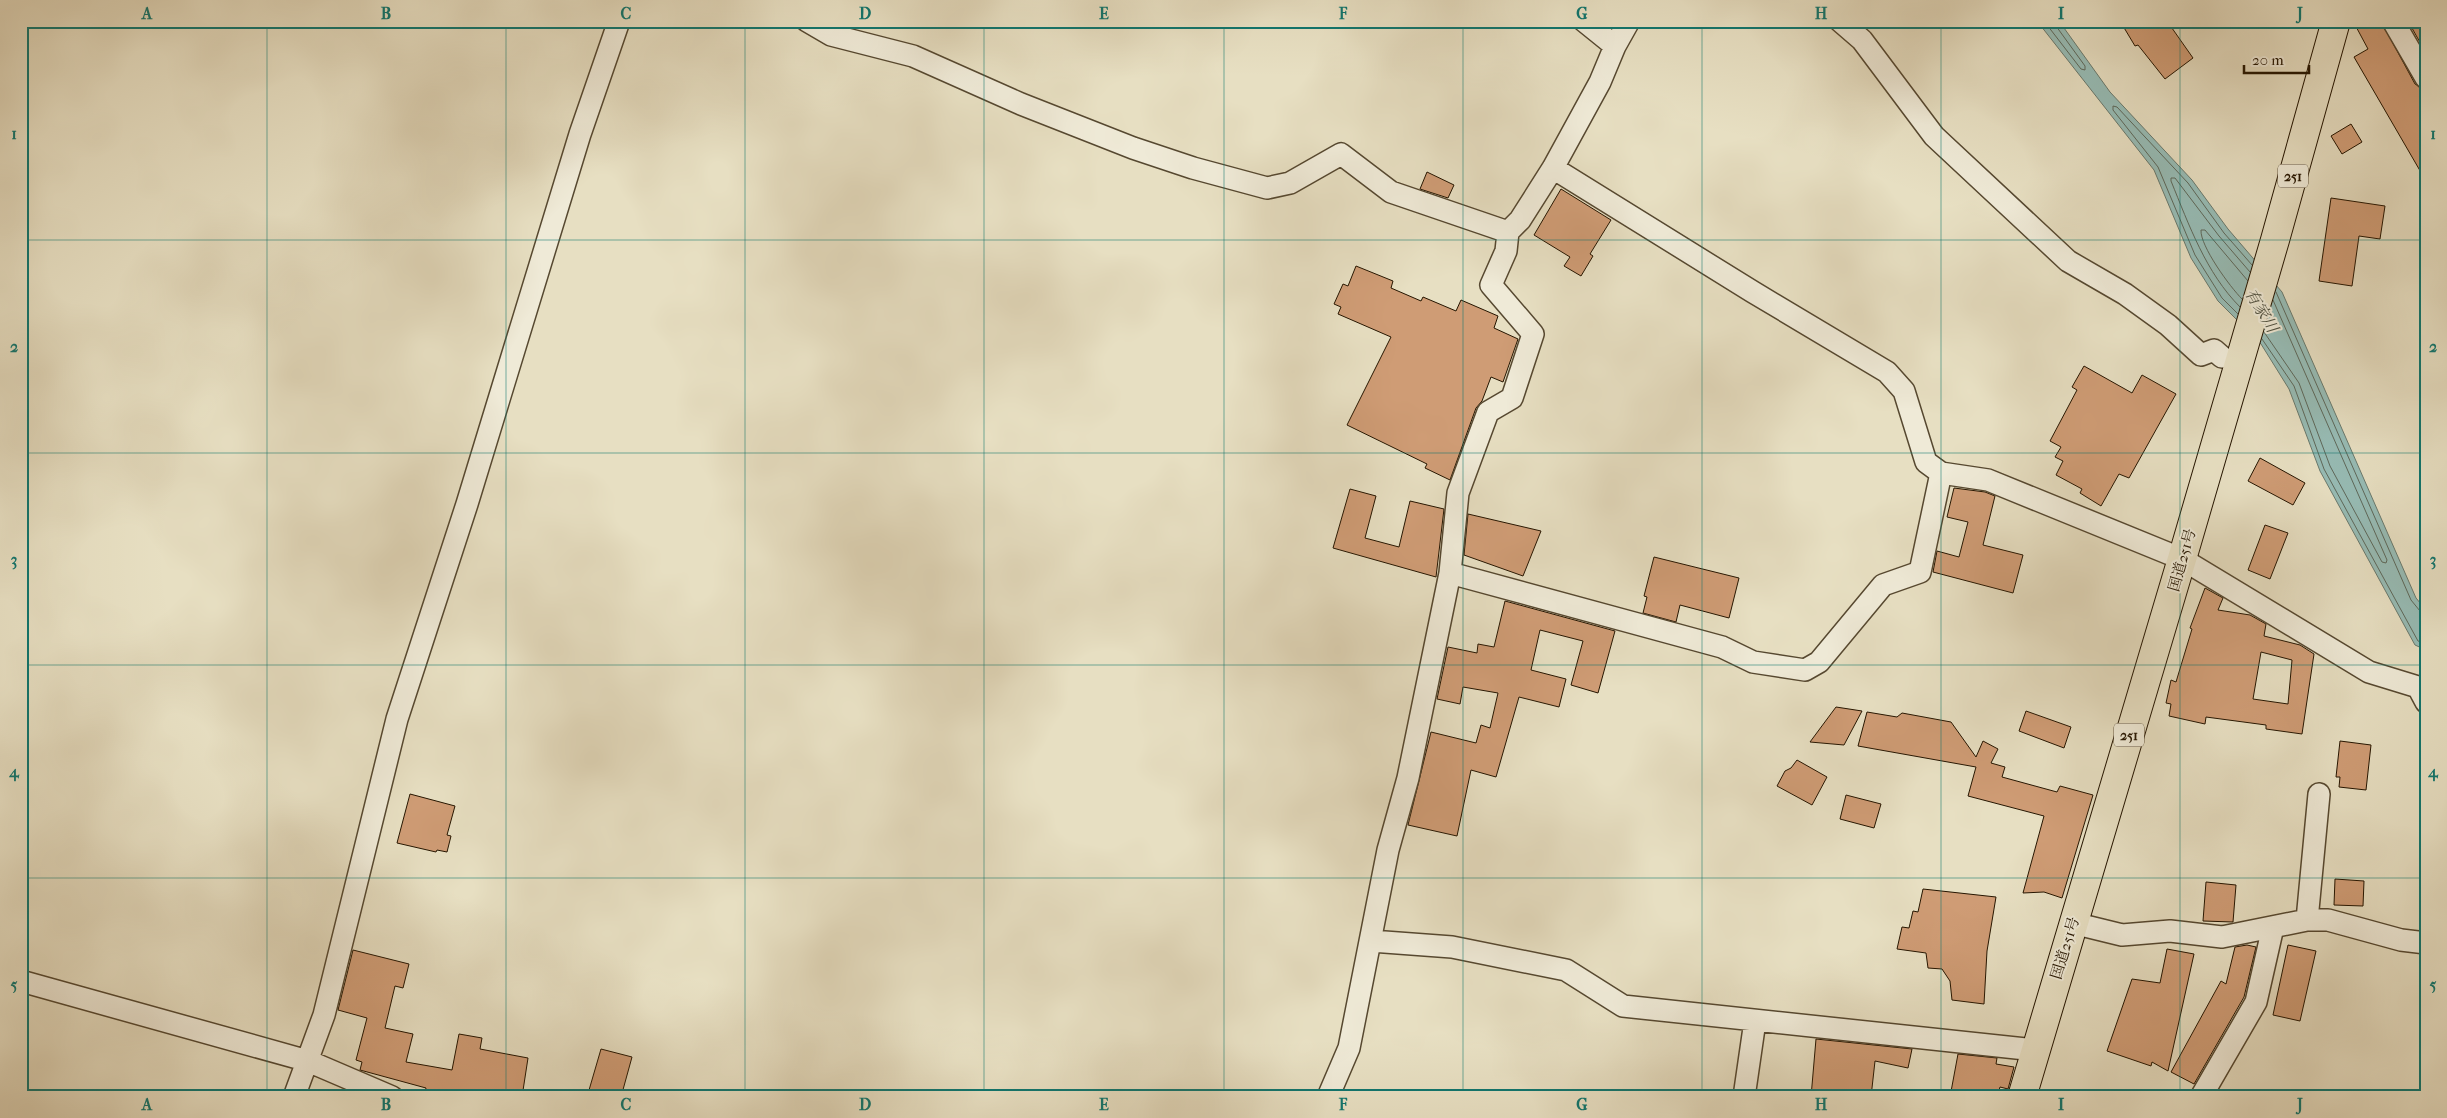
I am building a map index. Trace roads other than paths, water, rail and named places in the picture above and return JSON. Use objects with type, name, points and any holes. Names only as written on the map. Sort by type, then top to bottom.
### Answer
[{"type":"highway","name":"国道251号","points":[[2022,1097],[2182,559],[2229,365],[2275,240],[2336,21]]},
{"type":"street","points":[[294,1097],[324,1015],[397,719],[467,504],[580,134],[619,21]]},
{"type":"street","points":[[807,21],[830,35],[914,56],[1029,107],[1133,148],[1193,168],[1267,188],[1290,183],[1341,154],[1391,192],[1508,232]]},
{"type":"street","points":[[1584,21],[1615,46]]},
{"type":"street","points":[[1328,1097],[1350,1048],[1388,850],[1408,778],[1450,573],[1458,493],[1488,412],[1512,398],[1533,334],[1490,285],[1506,251],[1508,232],[1520,220],[1553,168],[1600,82],[1615,46],[1630,21]]},
{"type":"street","points":[[1840,21],[1862,40],[1934,136],[2068,261],[2125,294],[2168,325],[2201,355],[2214,350],[2229,365]]},
{"type":"street","points":[[2393,21],[2426,78]]},
{"type":"street","points":[[1553,168],[1753,292],[1888,372],[1904,392],[1926,462],[1941,473],[1988,480],[2182,559],[2369,672],[2418,687],[2426,702]]},
{"type":"street","points":[[1450,573],[1722,647],[1753,662],[1804,670],[1819,662],[1883,585],[1920,572],[1941,473]]},
{"type":"street","points":[[2307,920],[2318,794]]},
{"type":"street","points":[[2073,923],[2122,935],[2170,931],[2222,936],[2307,920],[2328,920],[2401,940],[2426,943]]},
{"type":"street","points":[[2201,1097],[2256,1002],[2272,927]]},
{"type":"street","points":[[1371,941],[1452,947],[1566,970],[1623,1006],[2035,1050]]},
{"type":"street","points":[[21,981],[308,1061],[392,1097]]},
{"type":"street","points":[[1744,1097],[1755,1021]]},
{"type":"water","name":"有家川","points":[[2037,21],[2059,21],[2110,92],[2192,180],[2228,229],[2282,292],[2416,598],[2426,610],[2426,650],[2415,645],[2320,471],[2289,389],[2261,344],[2218,301],[2191,258],[2154,170]]}]
